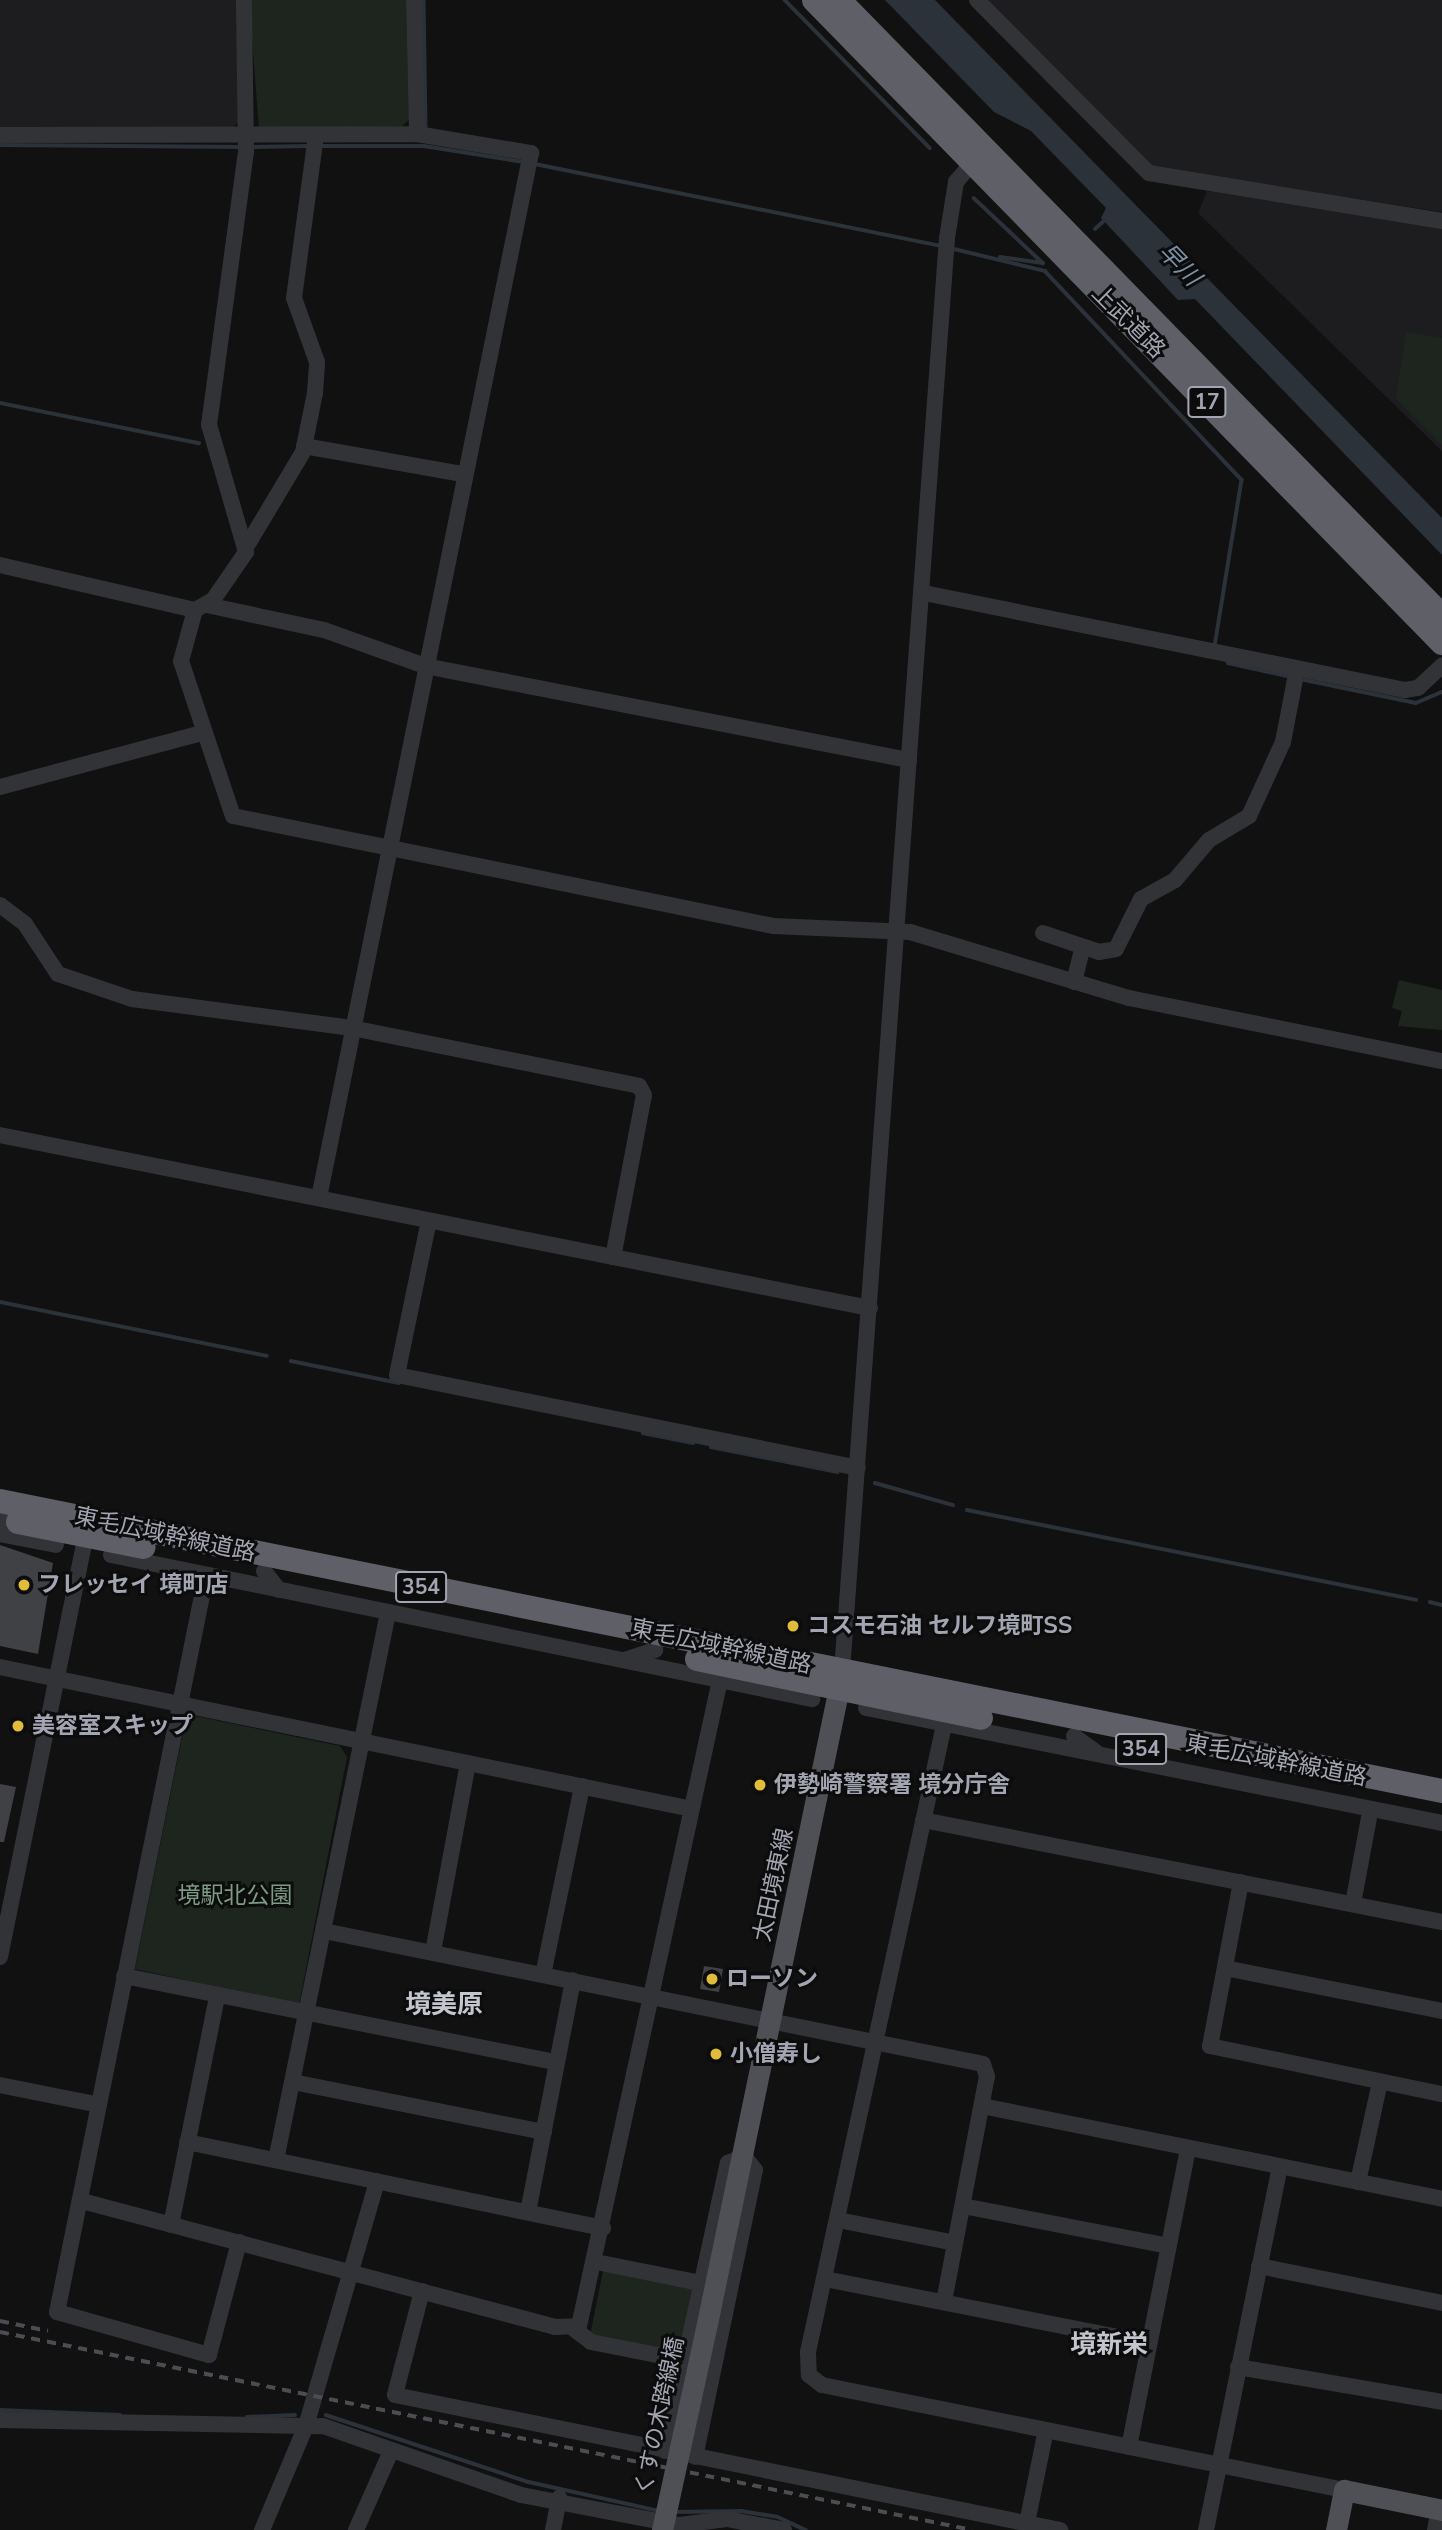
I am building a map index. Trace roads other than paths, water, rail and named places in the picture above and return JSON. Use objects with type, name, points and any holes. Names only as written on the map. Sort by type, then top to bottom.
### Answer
[{"type":"highway","name":"上武道路","points":[[814,0],[978,156],[1442,616]]},
{"type":"highway","name":"上武道路","points":[[839,0],[978,156],[1442,643]]},
{"type":"highway","name":"東毛広域幹線道路","points":[[1,1519],[87,1527],[841,1681],[1074,1736],[1442,1805]]},
{"type":"highway","name":"東毛広域幹線道路","points":[[87,1527],[272,1580],[1442,1791]]},
{"type":"main road","name":"太田境東線","points":[[709,2314],[841,1681]]},
{"type":"main road","name":"くすの木跨線橋","points":[[663,2527],[709,2314]]},
{"type":"main road","points":[[1336,2530],[1344,2490],[1439,2516]]},
{"type":"street","points":[[244,0],[246,143],[209,425],[215,461],[248,544]]},
{"type":"street","points":[[414,0],[417,134]]},
{"type":"street","points":[[977,0],[1149,173],[1442,221]]},
{"type":"street","points":[[0,135],[246,143],[316,136],[417,134],[531,153],[386,845],[319,1198]]},
{"type":"street","points":[[316,136],[294,298],[318,369],[304,446],[248,544],[201,608],[180,652],[202,733],[233,816],[386,845],[773,926],[898,930],[1074,982],[1442,1061]]},
{"type":"street","points":[[841,1681],[909,760],[924,593],[947,245],[956,182],[978,156]]},
{"type":"street","points":[[304,446],[462,474]]},
{"type":"street","points":[[0,565],[201,608],[324,630],[425,666],[909,760]]},
{"type":"street","points":[[924,593],[1405,690],[1418,688],[1442,666]]},
{"type":"street","points":[[1043,933],[1083,947],[1116,949],[1141,899],[1175,880],[1209,840],[1249,816],[1283,742],[1297,669]]},
{"type":"street","points":[[0,787],[202,733]]},
{"type":"street","points":[[0,905],[25,924],[53,970],[69,980],[163,1005],[352,1028],[643,1089],[613,1257]]},
{"type":"street","points":[[1074,982],[1083,947]]},
{"type":"street","points":[[0,1135],[319,1198],[428,1225],[613,1257],[870,1308]]},
{"type":"street","points":[[428,1225],[397,1375],[858,1468]]},
{"type":"street","points":[[1,1519],[56,1545]]},
{"type":"street","points":[[0,1957],[87,1527]]},
{"type":"street","points":[[111,1555],[205,1576],[272,1580],[388,1613],[812,1699]]},
{"type":"street","points":[[205,1576],[124,1976],[82,2201],[57,2312],[209,2355],[239,2242]]},
{"type":"street","points":[[276,2161],[388,1613]]},
{"type":"street","points":[[623,1660],[655,1650]]},
{"type":"street","points":[[0,1667],[692,1809]]},
{"type":"street","points":[[575,2329],[584,2315],[596,2262],[720,1680]]},
{"type":"street","points":[[866,1708],[1370,1812],[1442,1823]]},
{"type":"street","points":[[944,1725],[808,2352],[815,2382],[1344,2490]]},
{"type":"street","points":[[1074,1736],[1100,1757]]},
{"type":"street","points":[[433,1952],[468,1763]]},
{"type":"street","points":[[543,1975],[582,1786]]},
{"type":"street","points":[[1353,1904],[1370,1812]]},
{"type":"street","points":[[923,1820],[1442,1923]]},
{"type":"street","points":[[1241,1882],[1210,2046],[1442,2094]]},
{"type":"street","points":[[324,1931],[983,2064],[982,2106],[944,2302]]},
{"type":"street","points":[[1225,1968],[1442,2011]]},
{"type":"street","points":[[124,1976],[556,2062]]},
{"type":"street","points":[[528,2213],[573,1980]]},
{"type":"street","points":[[171,2225],[217,1996]]},
{"type":"street","points":[[293,2082],[544,2132]]},
{"type":"street","points":[[1358,2182],[1380,2082]]},
{"type":"street","points":[[0,2085],[99,2105]]},
{"type":"street","points":[[982,2106],[1442,2199]]},
{"type":"street","points":[[187,2142],[603,2228]]},
{"type":"street","points":[[1129,2447],[1188,2148]]},
{"type":"street","points":[[665,2451],[728,2163],[744,2156],[755,2170],[695,2457]]},
{"type":"street","points":[[1206,2530],[1280,2166]]},
{"type":"street","points":[[262,2530],[306,2426],[377,2181]]},
{"type":"street","points":[[82,2201],[575,2329],[591,2342],[684,2360]]},
{"type":"street","points":[[963,2206],[1168,2246]]},
{"type":"street","points":[[838,2220],[956,2243]]},
{"type":"street","points":[[596,2262],[700,2283]]},
{"type":"street","points":[[1259,2266],[1442,2303]]},
{"type":"street","points":[[825,2279],[1149,2343]]},
{"type":"street","points":[[422,2291],[396,2395],[1060,2530]]},
{"type":"street","points":[[1238,2367],[1442,2402]]},
{"type":"street","points":[[0,2420],[323,2426],[521,2495],[559,2498],[663,2527],[727,2519],[776,2529]]},
{"type":"street","points":[[1027,2523],[1046,2430]]},
{"type":"street","points":[[356,2530],[391,2451]]},
{"type":"street","points":[[553,2530],[559,2498]]},
{"type":"water","name":"早川","points":[[885,0],[935,0],[1442,518],[1442,555],[1195,299],[1178,300],[1101,218],[1106,208],[1031,131],[994,112]]},
{"type":"waterway","points":[[424,0],[426,128]]},
{"type":"waterway","points":[[785,0],[930,148]]},
{"type":"waterway","points":[[0,145],[242,147]]},
{"type":"waterway","points":[[249,147],[308,146]]},
{"type":"waterway","points":[[319,146],[424,146],[524,162]]},
{"type":"waterway","points":[[535,164],[942,246]]},
{"type":"waterway","points":[[974,198],[1043,263]]},
{"type":"waterway","points":[[1095,229],[1106,219]]},
{"type":"waterway","points":[[950,248],[1045,271],[1242,480],[1215,646]]},
{"type":"waterway","points":[[1000,257],[1043,263]]},
{"type":"waterway","points":[[0,403],[199,443]]},
{"type":"waterway","points":[[1228,663],[1287,676]]},
{"type":"waterway","points":[[1305,680],[1416,703],[1442,692]]},
{"type":"waterway","points":[[0,1302],[267,1356]]},
{"type":"waterway","points":[[291,1361],[399,1383]]},
{"type":"waterway","points":[[643,1433],[693,1443]]},
{"type":"waterway","points":[[711,1447],[838,1472]]},
{"type":"waterway","points":[[875,1483],[953,1505]]},
{"type":"waterway","points":[[967,1510],[1416,1600]]},
{"type":"waterway","points":[[1430,1602],[1442,1605]]},
{"type":"waterway","points":[[0,2410],[120,2415]]},
{"type":"waterway","points":[[247,2417],[295,2415]]},
{"type":"waterway","points":[[326,2415],[529,2482],[660,2511]]},
{"type":"waterway","points":[[674,2512],[741,2511],[778,2517],[806,2530]]},
{"type":"railway","points":[[0,2321],[48,2331]]},
{"type":"railway","points":[[0,2332],[972,2530]]},
{"type":"place","name":"フレッセイ 境町店","points":[[24,1585]]},
{"type":"place","name":"コスモ石油 セルフ境町SS","points":[[793,1626]]},
{"type":"place","name":"美容室スキップ","points":[[18,1726]]},
{"type":"place","name":"伊勢崎警察署 境分庁舎","points":[[760,1785]]},
{"type":"place","name":"ローソン","points":[[712,1979]]},
{"type":"place","name":"小僧寿し","points":[[716,2054]]},
{"type":"district","name":"境美原","points":[[444,2005]]},
{"type":"district","name":"境新栄","points":[[1109,2345]]},
{"type":"park label","name":"境駅北公園","points":[[235,1896]]}]
